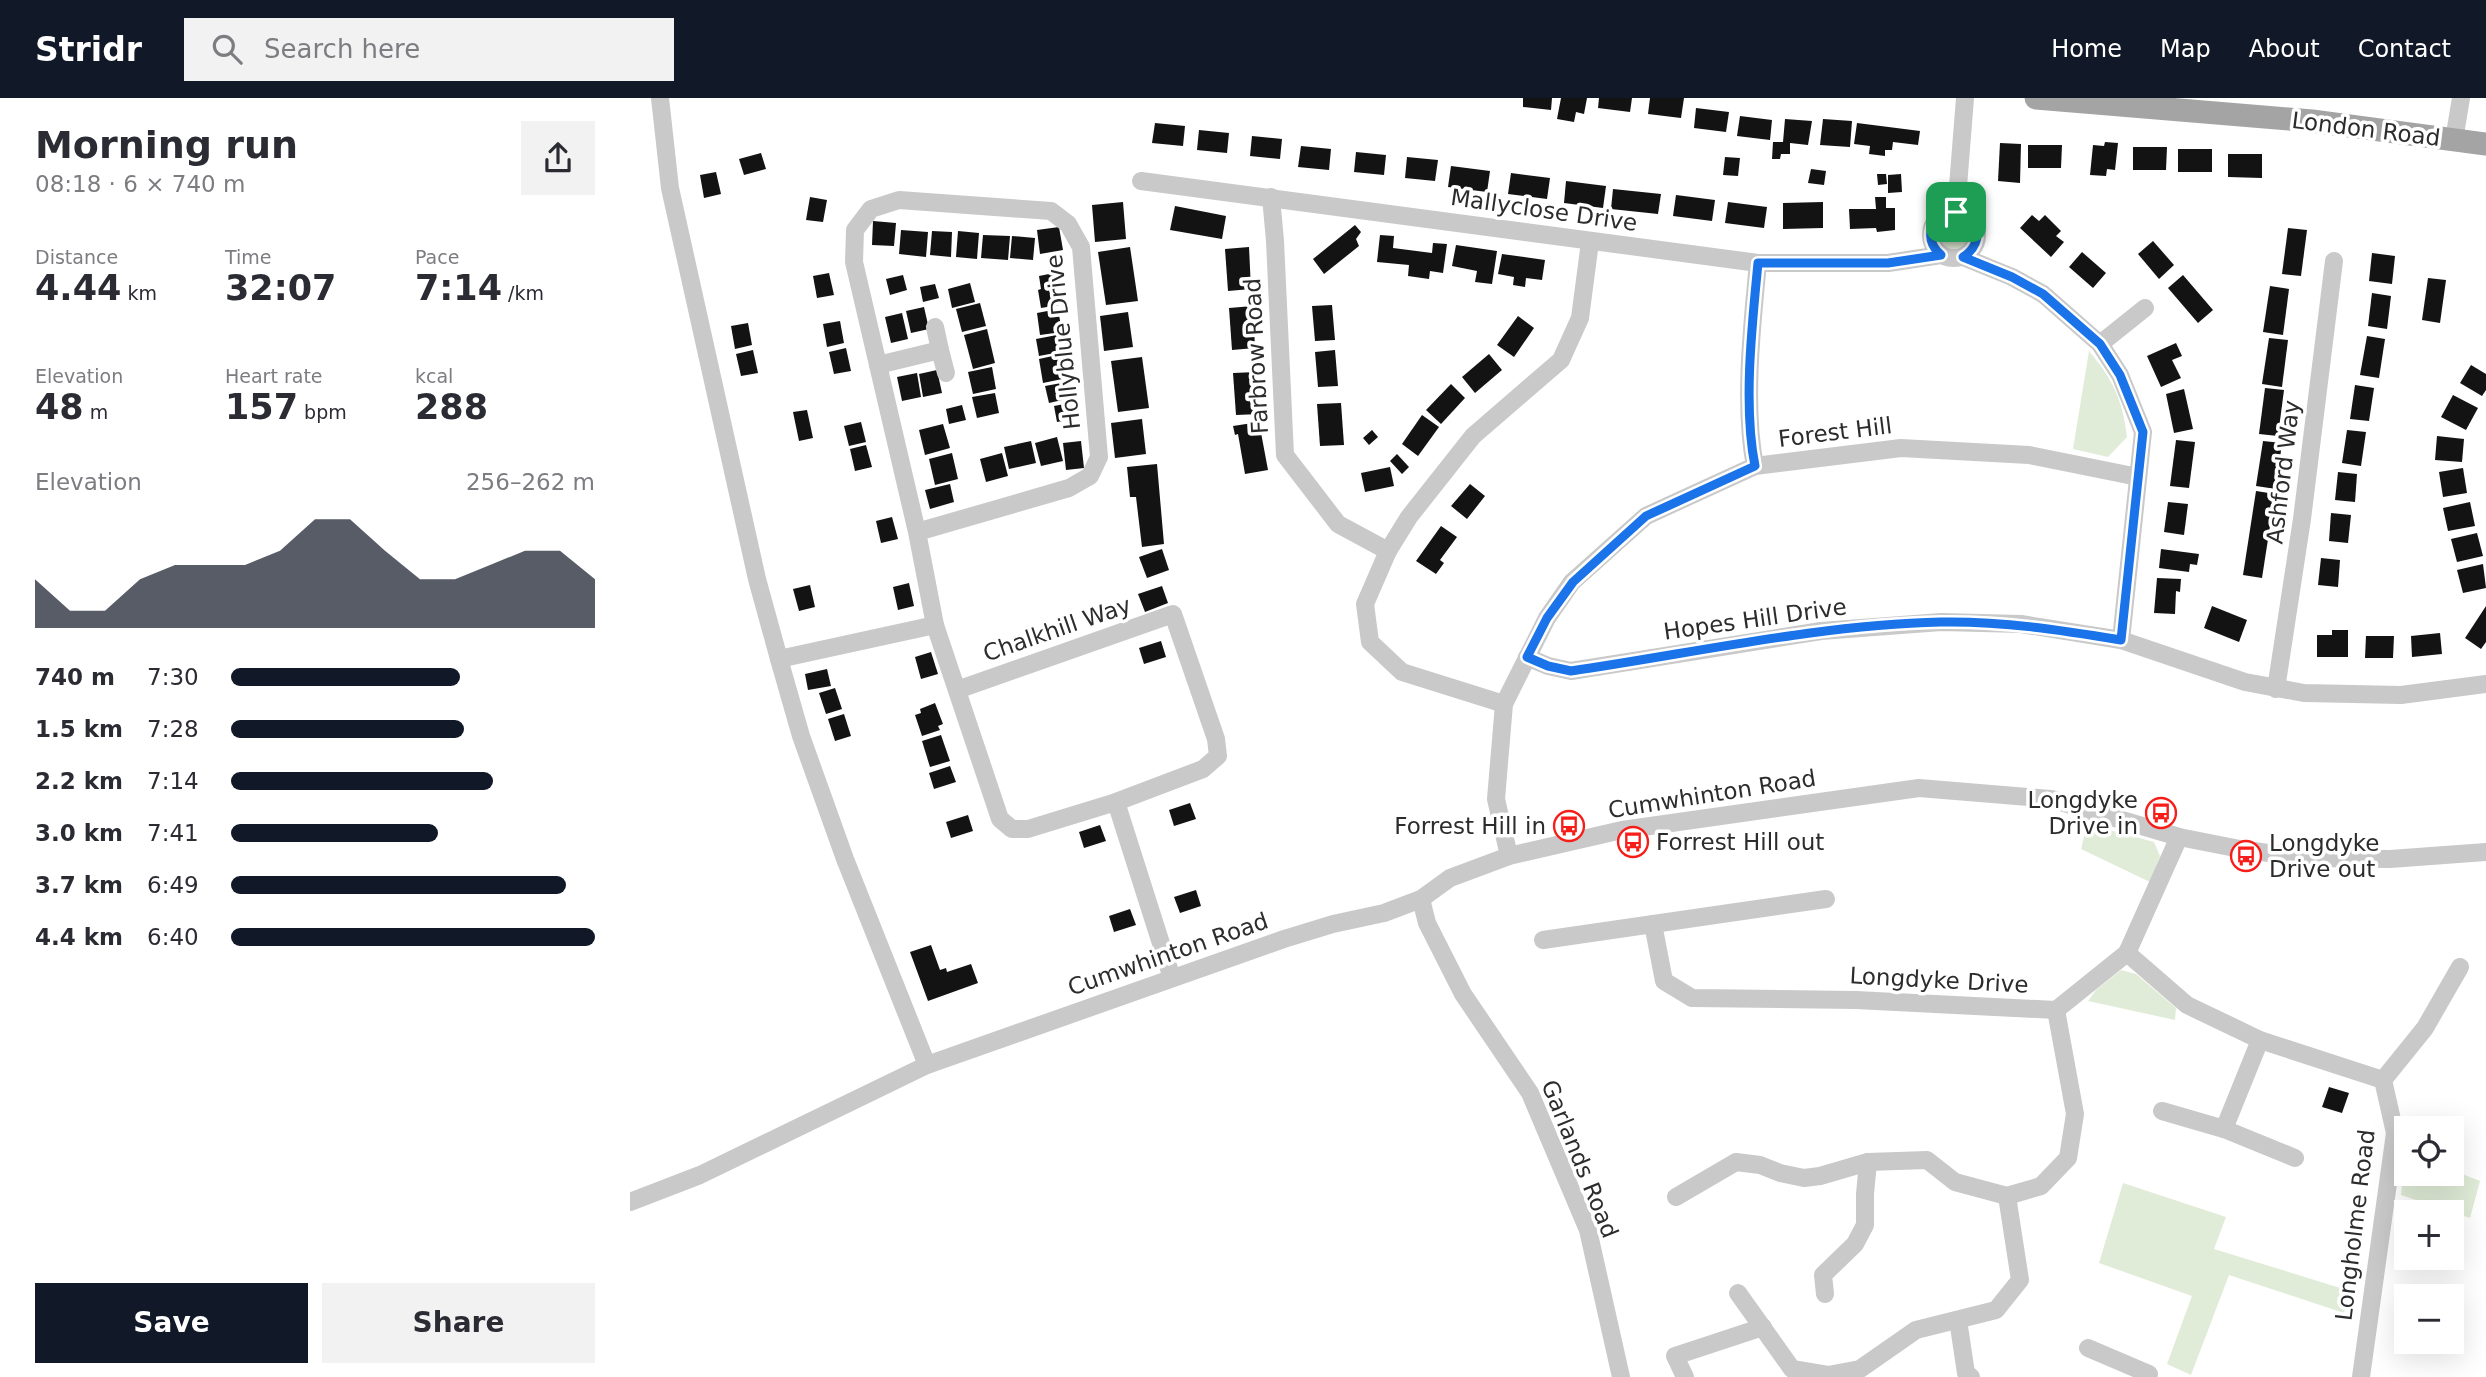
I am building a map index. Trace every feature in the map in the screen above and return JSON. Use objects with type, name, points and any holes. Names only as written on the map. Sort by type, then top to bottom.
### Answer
[{"type":"main road","name":"London Road","points":[[2036,98],[2312,121],[2486,144]]},
{"type":"street","points":[[660,98],[670,188],[754,567],[779,659],[801,736],[845,859],[928,1065]]},
{"type":"street","points":[[1956,212],[1965,98]]},
{"type":"street","points":[[2454,140],[2461,98]]},
{"type":"street","name":"Mallyclose Drive","points":[[1141,181],[1758,263],[1888,263],[1941,255],[1956,259],[1963,257],[2012,277],[2043,294],[2100,344],[2120,375],[2143,432],[2121,640]]},
{"type":"street","name":"Farbrow Road","points":[[1271,197],[1285,455],[1338,524],[1388,551]]},
{"type":"street","name":"Hollyblue Drive","points":[[917,532],[1069,488],[1090,476],[1099,457],[1081,247],[1068,224],[1051,211],[899,200],[871,209],[855,230],[854,262],[917,532],[935,625],[1000,819],[1012,829],[1028,829],[1116,802]]},
{"type":"street","points":[[1941,255],[1930,238],[1933,225],[1942,215],[1956,212],[1973,222],[1977,235],[1973,248],[1963,257]]},
{"type":"street","points":[[1504,704],[1402,672],[1370,642],[1364,604],[1388,551],[1409,517],[1473,436],[1561,360],[1580,318],[1590,242]]},
{"type":"street","name":"Ashford Way","points":[[2276,689],[2302,519],[2333,261]]},
{"type":"street","points":[[1755,466],[1749,436],[1753,309],[1758,263]]},
{"type":"street","points":[[2100,344],[2145,308]]},
{"type":"street","points":[[935,327],[946,373]]},
{"type":"street","points":[[878,365],[940,350]]},
{"type":"street","name":"Forest Hill","points":[[1509,856],[1496,799],[1504,704],[1547,618],[1573,582],[1646,516],[1755,466],[1901,448],[2029,454],[2138,477]]},
{"type":"street","name":"Chalkhill Way","points":[[957,690],[1173,614],[1216,739],[1218,756],[1203,769],[1116,802]]},
{"type":"street","name":"Hopes Hill Drive","points":[[1527,657],[1548,666],[1571,671],[1821,631],[1941,622],[2021,624],[2121,640],[2245,682],[2304,693],[2401,695],[2486,684]]},
{"type":"street","points":[[779,659],[935,625]]},
{"type":"street","name":"Cumwhinton Road","points":[[630,1202],[700,1175],[928,1065],[1296,936],[1333,924],[1384,913],[1421,899],[1450,878],[1509,856],[1622,831],[1919,788],[2051,799],[2179,837],[2304,858],[2390,859],[2486,852]]},
{"type":"street","points":[[1116,802],[1172,978]]},
{"type":"street","name":"Longdyke Drive","points":[[1653,924],[1664,981],[1692,998],[1856,1000],[2056,1010],[2127,953],[2179,837]]},
{"type":"street","name":"Garlands Road","points":[[1421,899],[1427,923],[1463,994],[1530,1093],[1588,1230],[1621,1377]]},
{"type":"street","points":[[1543,940],[1826,899]]},
{"type":"street","points":[[2127,953],[2187,1005],[2260,1040],[2384,1080],[2425,1028],[2460,967]]},
{"type":"street","points":[[1676,1197],[1736,1162],[1760,1165],[1804,1178],[1821,1176],[1868,1162],[1927,1160],[1955,1182],[2007,1196],[2041,1186],[2068,1158],[2075,1114],[2056,1010]]},
{"type":"street","points":[[2224,1129],[2260,1040]]},
{"type":"street","name":"Longholme Road","points":[[2361,1377],[2395,1133],[2384,1080]]},
{"type":"street","points":[[2162,1111],[2224,1129],[2295,1158]]},
{"type":"street","points":[[1825,1294],[1823,1275],[1855,1244],[1865,1225],[1868,1162]]},
{"type":"street","points":[[1738,1293],[1792,1369],[1828,1375],[1860,1369],[1916,1330],[1996,1310],[2020,1280],[2007,1196]]},
{"type":"street","points":[[1958,1320],[1966,1373],[1971,1377]]},
{"type":"street","points":[[1685,1377],[1675,1356],[1763,1327]]},
{"type":"street","points":[[2088,1348],[2152,1376]]},
{"type":"green space","points":[[1954,219],[1965,223],[1969,234],[1965,245],[1954,249],[1943,245],[1939,234],[1943,223]]},
{"type":"green space","points":[[2089,351],[2116,391],[2125,424],[2127,437],[2108,457],[2073,449]]},
{"type":"green space","points":[[2087,824],[2154,842],[2160,856],[2150,882],[2081,849]]},
{"type":"green space","points":[[2121,970],[2136,974],[2176,1008],[2175,1020],[2088,1001],[2096,990]]},
{"type":"green space","points":[[2464,1175],[2480,1181],[2470,1218],[2464,1216],[2464,1200],[2416,1200],[2401,1195],[2402,1186],[2464,1186]]},
{"type":"green space","points":[[2123,1183],[2226,1217],[2214,1249],[2350,1291],[2344,1313],[2229,1275],[2191,1375],[2167,1364],[2192,1296],[2099,1263]]},
{"type":"building","points":[[1523,98],[1552,98],[1551,110],[1523,107]]},
{"type":"building","points":[[1561,98],[1587,98],[1584,114],[1576,112],[1574,122],[1557,119]]},
{"type":"building","points":[[1599,98],[1632,98],[1630,112],[1598,108]]},
{"type":"building","points":[[1650,98],[1684,98],[1681,118],[1648,114]]},
{"type":"building","points":[[1696,108],[1729,112],[1726,132],[1694,128]]},
{"type":"building","points":[[1740,116],[1772,120],[1770,140],[1737,136]]},
{"type":"building","points":[[1785,119],[1812,121],[1808,145],[1790,143],[1790,154],[1781,154],[1780,159],[1772,159],[1773,142],[1783,142]]},
{"type":"building","points":[[1823,119],[1852,121],[1850,147],[1820,145]]},
{"type":"building","points":[[1155,123],[1185,126],[1183,146],[1152,143]]},
{"type":"building","points":[[1857,123],[1920,131],[1918,145],[1893,142],[1892,150],[1885,150],[1885,156],[1869,154],[1870,146],[1854,144]]},
{"type":"building","points":[[1199,130],[1229,133],[1227,153],[1197,150]]},
{"type":"building","points":[[1252,136],[1282,139],[1280,159],[1250,156]]},
{"type":"building","points":[[2105,142],[2118,143],[2115,170],[2107,169],[2106,176],[2090,175],[2093,145],[2104,146]]},
{"type":"building","points":[[2000,143],[2021,144],[2020,183],[1998,181]]},
{"type":"building","points":[[2028,145],[2062,145],[2061,168],[2028,168]]},
{"type":"building","points":[[1301,146],[1331,149],[1329,170],[1298,167]]},
{"type":"building","points":[[2133,147],[2167,147],[2166,170],[2133,170]]},
{"type":"building","points":[[2178,149],[2212,149],[2212,172],[2178,172]]},
{"type":"building","points":[[1356,152],[1386,155],[1384,175],[1354,172]]},
{"type":"building","points":[[761,153],[766,169],[744,175],[739,159]]},
{"type":"building","points":[[2228,154],[2262,154],[2262,178],[2228,177]]},
{"type":"building","points":[[1407,157],[1438,160],[1435,181],[1405,178]]},
{"type":"building","points":[[1725,157],[1740,158],[1738,176],[1723,175]]},
{"type":"building","points":[[1451,166],[1490,171],[1487,192],[1448,187]]},
{"type":"building","points":[[1811,169],[1826,171],[1824,185],[1808,183]]},
{"type":"building","points":[[716,172],[721,194],[704,198],[700,175]]},
{"type":"building","points":[[1511,173],[1550,178],[1547,199],[1508,194]]},
{"type":"building","points":[[1877,174],[1886,174],[1887,184],[1878,185]]},
{"type":"building","points":[[1901,174],[1902,192],[1888,193],[1888,175]]},
{"type":"building","points":[[1566,181],[1606,186],[1603,208],[1564,203]]},
{"type":"building","points":[[1613,189],[1661,194],[1658,214],[1611,209]]},
{"type":"building","points":[[1676,195],[1715,200],[1712,221],[1673,216]]},
{"type":"building","points":[[810,197],[827,200],[823,222],[806,220]]},
{"type":"building","points":[[1875,197],[1886,197],[1886,208],[1895,208],[1895,230],[1877,232],[1876,228],[1850,229],[1849,209],[1876,209]]},
{"type":"building","points":[[1123,202],[1126,239],[1095,242],[1092,205]]},
{"type":"building","points":[[1728,202],[1767,207],[1764,228],[1725,223]]},
{"type":"building","points":[[1823,202],[1823,228],[1783,229],[1783,203]]},
{"type":"building","points":[[1175,206],[1226,216],[1222,239],[1170,230]]},
{"type":"building","points":[[2032,215],[2039,221],[2045,215],[2061,231],[2056,236],[2064,242],[2051,257],[2020,228]]},
{"type":"building","points":[[873,221],[896,223],[894,246],[872,245]]},
{"type":"building","points":[[1355,225],[1361,232],[1356,239],[1359,246],[1324,274],[1313,259]]},
{"type":"building","points":[[1059,227],[1063,250],[1040,254],[1037,230]]},
{"type":"building","points":[[2288,228],[2307,230],[2301,276],[2282,274]]},
{"type":"building","points":[[901,230],[928,232],[926,257],[899,254]]},
{"type":"building","points":[[932,231],[952,232],[951,257],[930,255]]},
{"type":"building","points":[[958,231],[979,233],[977,259],[956,257]]},
{"type":"building","points":[[983,235],[1010,236],[1008,260],[981,258]]},
{"type":"building","points":[[1380,235],[1394,236],[1393,248],[1432,253],[1433,243],[1447,244],[1443,273],[1430,271],[1429,279],[1408,276],[1409,265],[1377,262]]},
{"type":"building","points":[[1012,236],[1035,238],[1033,260],[1010,258]]},
{"type":"building","points":[[2153,241],[2174,265],[2159,279],[2138,254]]},
{"type":"building","points":[[1456,245],[1497,251],[1492,284],[1475,282],[1477,271],[1452,266]]},
{"type":"building","points":[[1130,247],[1138,301],[1106,305],[1098,252]]},
{"type":"building","points":[[1249,247],[1251,289],[1228,291],[1225,249]]},
{"type":"building","points":[[2082,252],[2106,273],[2093,288],[2069,267]]},
{"type":"building","points":[[2372,253],[2395,256],[2392,284],[2369,281]]},
{"type":"building","points":[[1502,254],[1545,260],[1542,280],[1526,278],[1525,287],[1513,285],[1514,277],[1498,274]]},
{"type":"building","points":[[829,273],[834,295],[817,298],[813,276]]},
{"type":"building","points":[[1054,273],[1059,305],[1041,308],[1039,276]]},
{"type":"building","points":[[903,275],[907,290],[890,295],[886,279]]},
{"type":"building","points":[[2183,275],[2213,310],[2198,323],[2168,288]]},
{"type":"building","points":[[2428,278],[2446,280],[2440,323],[2422,320]]},
{"type":"building","points":[[970,283],[975,302],[952,308],[948,289]]},
{"type":"building","points":[[935,284],[939,298],[923,302],[920,287]]},
{"type":"building","points":[[2270,286],[2289,289],[2283,335],[2263,332]]},
{"type":"building","points":[[2372,293],[2391,296],[2387,329],[2368,326]]},
{"type":"building","points":[[980,303],[986,326],[962,332],[956,309]]},
{"type":"building","points":[[1332,305],[1335,340],[1315,341],[1312,306]]},
{"type":"building","points":[[1253,306],[1255,348],[1232,350],[1229,308]]},
{"type":"building","points":[[924,307],[929,329],[911,333],[906,311]]},
{"type":"building","points":[[1058,309],[1062,332],[1040,335],[1037,313]]},
{"type":"building","points":[[1128,312],[1133,347],[1104,351],[1100,316]]},
{"type":"building","points":[[902,313],[908,339],[891,343],[885,317]]},
{"type":"building","points":[[1518,316],[1534,328],[1514,357],[1497,345]]},
{"type":"building","points":[[840,321],[844,343],[827,347],[823,324]]},
{"type":"building","points":[[748,323],[752,345],[735,349],[731,326]]},
{"type":"building","points":[[987,329],[995,363],[973,369],[964,335]]},
{"type":"building","points":[[1057,335],[1060,352],[1039,356],[1036,339]]},
{"type":"building","points":[[2367,336],[2385,339],[2379,378],[2360,375]]},
{"type":"building","points":[[2269,338],[2288,340],[2282,387],[2262,384]]},
{"type":"building","points":[[2176,343],[2182,356],[2172,360],[2181,378],[2161,387],[2147,356]]},
{"type":"building","points":[[846,348],[851,371],[834,374],[829,352]]},
{"type":"building","points":[[753,350],[758,373],[741,376],[736,354]]},
{"type":"building","points":[[1335,350],[1338,386],[1318,387],[1315,352]]},
{"type":"building","points":[[1062,354],[1067,378],[1043,383],[1039,359]]},
{"type":"building","points":[[1489,354],[1502,370],[1475,393],[1462,377]]},
{"type":"building","points":[[1142,357],[1149,408],[1118,412],[1111,361]]},
{"type":"building","points":[[2471,365],[2486,374],[2486,390],[2482,396],[2460,383]]},
{"type":"building","points":[[992,367],[996,389],[973,394],[968,372]]},
{"type":"building","points":[[937,370],[942,393],[923,397],[919,374]]},
{"type":"building","points":[[1257,372],[1260,414],[1236,415],[1233,373]]},
{"type":"building","points":[[917,373],[921,397],[902,401],[897,377]]},
{"type":"building","points":[[1067,382],[1071,398],[1049,403],[1045,386]]},
{"type":"building","points":[[1451,384],[1465,398],[1441,424],[1426,410]]},
{"type":"building","points":[[2355,385],[2374,388],[2369,421],[2350,419]]},
{"type":"building","points":[[2265,388],[2284,390],[2278,436],[2259,434]]},
{"type":"building","points":[[2184,389],[2193,429],[2174,433],[2166,394]]},
{"type":"building","points":[[995,393],[999,413],[977,418],[972,397]]},
{"type":"building","points":[[2453,395],[2478,408],[2466,430],[2441,417]]},
{"type":"building","points":[[1070,403],[1073,419],[1057,422],[1054,406]]},
{"type":"building","points":[[1341,403],[1344,445],[1320,446],[1317,404]]},
{"type":"building","points":[[962,405],[966,420],[949,424],[946,409]]},
{"type":"building","points":[[807,410],[813,438],[799,441],[793,412]]},
{"type":"building","points":[[1422,415],[1439,427],[1418,456],[1402,444]]},
{"type":"building","points":[[1142,419],[1146,454],[1115,458],[1111,423]]},
{"type":"building","points":[[861,422],[866,442],[849,446],[844,426]]},
{"type":"building","points":[[1259,422],[1268,470],[1245,474],[1238,434],[1235,435],[1233,426]]},
{"type":"building","points":[[943,424],[950,448],[925,455],[919,430]]},
{"type":"building","points":[[1372,430],[1378,437],[1369,445],[1363,438]]},
{"type":"building","points":[[2347,430],[2366,432],[2361,466],[2342,463]]},
{"type":"building","points":[[2437,436],[2464,439],[2462,462],[2435,460]]},
{"type":"building","points":[[1057,437],[1063,461],[1041,466],[1035,443]]},
{"type":"building","points":[[2176,440],[2195,442],[2189,488],[2170,486]]},
{"type":"building","points":[[1031,441],[1036,463],[1009,469],[1004,447]]},
{"type":"building","points":[[1081,441],[1084,468],[1066,470],[1063,443]]},
{"type":"building","points":[[2263,441],[2282,443],[2276,489],[2256,486]]},
{"type":"building","points":[[866,445],[872,467],[855,471],[850,449]]},
{"type":"building","points":[[952,453],[958,479],[935,485],[929,459]]},
{"type":"building","points":[[1002,453],[1008,476],[986,482],[980,459]]},
{"type":"building","points":[[1397,454],[1409,467],[1402,474],[1390,461]]},
{"type":"building","points":[[1157,464],[1164,544],[1142,547],[1136,497],[1130,497],[1127,467]]},
{"type":"building","points":[[1390,467],[1394,486],[1365,492],[1361,473]]},
{"type":"building","points":[[2463,468],[2467,493],[2443,497],[2439,472]]},
{"type":"building","points":[[2338,472],[2357,474],[2355,502],[2335,500]]},
{"type":"building","points":[[950,484],[954,502],[930,509],[925,490]]},
{"type":"building","points":[[1470,484],[1485,496],[1467,519],[1451,506]]},
{"type":"building","points":[[2256,491],[2275,494],[2262,578],[2243,575]]},
{"type":"building","points":[[2168,502],[2188,504],[2184,535],[2164,532]]},
{"type":"building","points":[[2470,502],[2475,526],[2448,531],[2443,508]]},
{"type":"building","points":[[2331,513],[2351,515],[2348,543],[2329,541]]},
{"type":"building","points":[[892,517],[898,539],[881,543],[876,521]]},
{"type":"building","points":[[1441,526],[1457,537],[1440,560],[1444,563],[1436,574],[1416,561]]},
{"type":"building","points":[[2477,533],[2483,556],[2457,562],[2451,539]]},
{"type":"building","points":[[1162,549],[1169,570],[1147,578],[1139,557]]},
{"type":"building","points":[[2161,549],[2199,554],[2197,565],[2190,564],[2189,572],[2159,568]]},
{"type":"building","points":[[2321,558],[2340,560],[2338,587],[2318,585]]},
{"type":"building","points":[[2483,564],[2486,588],[2463,593],[2457,570]]},
{"type":"building","points":[[2157,578],[2181,579],[2180,592],[2176,591],[2175,614],[2154,613]]},
{"type":"building","points":[[909,583],[914,606],[898,610],[893,587]]},
{"type":"building","points":[[810,585],[815,607],[799,611],[793,589]]},
{"type":"building","points":[[1162,586],[1168,603],[1145,612],[1138,594]]},
{"type":"building","points":[[2212,606],[2247,620],[2239,642],[2204,628]]},
{"type":"building","points":[[2486,606],[2486,642],[2481,649],[2465,638]]},
{"type":"building","points":[[2332,630],[2348,630],[2348,657],[2317,657],[2317,635],[2332,635]]},
{"type":"building","points":[[2440,633],[2442,654],[2412,657],[2411,636]]},
{"type":"building","points":[[2366,636],[2394,636],[2393,658],[2365,658]]},
{"type":"building","points":[[1161,641],[1166,657],[1144,664],[1139,648]]},
{"type":"building","points":[[931,652],[938,674],[921,679],[915,657]]},
{"type":"building","points":[[827,669],[831,686],[808,690],[805,674]]},
{"type":"building","points":[[835,688],[842,709],[826,714],[819,693]]},
{"type":"building","points":[[935,703],[943,724],[938,726],[940,730],[922,736],[915,715],[921,713],[920,709]]},
{"type":"building","points":[[844,714],[851,736],[835,741],[828,719]]},
{"type":"building","points":[[941,735],[950,761],[930,767],[922,741]]},
{"type":"building","points":[[950,766],[956,782],[934,789],[929,773]]},
{"type":"building","points":[[1190,803],[1196,819],[1174,826],[1169,810]]},
{"type":"building","points":[[968,815],[973,831],[951,838],[946,822]]},
{"type":"building","points":[[1100,825],[1106,841],[1084,848],[1079,832]]},
{"type":"building","points":[[1196,890],[1201,906],[1180,913],[1174,897]]},
{"type":"building","points":[[1130,909],[1136,925],[1114,932],[1109,916]]},
{"type":"building","points":[[931,945],[940,970],[946,968],[947,972],[971,964],[978,983],[928,1001],[910,952]]},
{"type":"building","points":[[2329,1087],[2349,1093],[2342,1113],[2322,1107]]},
{"type":"place","name":"Longdyke Drive in","points":[[2161,813]]},
{"type":"place","name":"Forrest Hill in","points":[[1569,826]]},
{"type":"place","name":"Forrest Hill out","points":[[1633,842]]},
{"type":"place","name":"Longdyke Drive out","points":[[2246,856]]},
{"type":"route","points":[[1948,212],[1956,212],[1968,217],[1976,228],[1976,242],[1963,257],[2012,277],[2043,294],[2100,344],[2120,375],[2143,432],[2121,640],[2021,624],[1941,622],[1821,631],[1571,671],[1548,666],[1527,657],[1547,618],[1573,582],[1646,516],[1755,466],[1749,436],[1753,309],[1758,263],[1888,263],[1941,255],[1932,245],[1930,231],[1936,219],[1948,212]]}]
